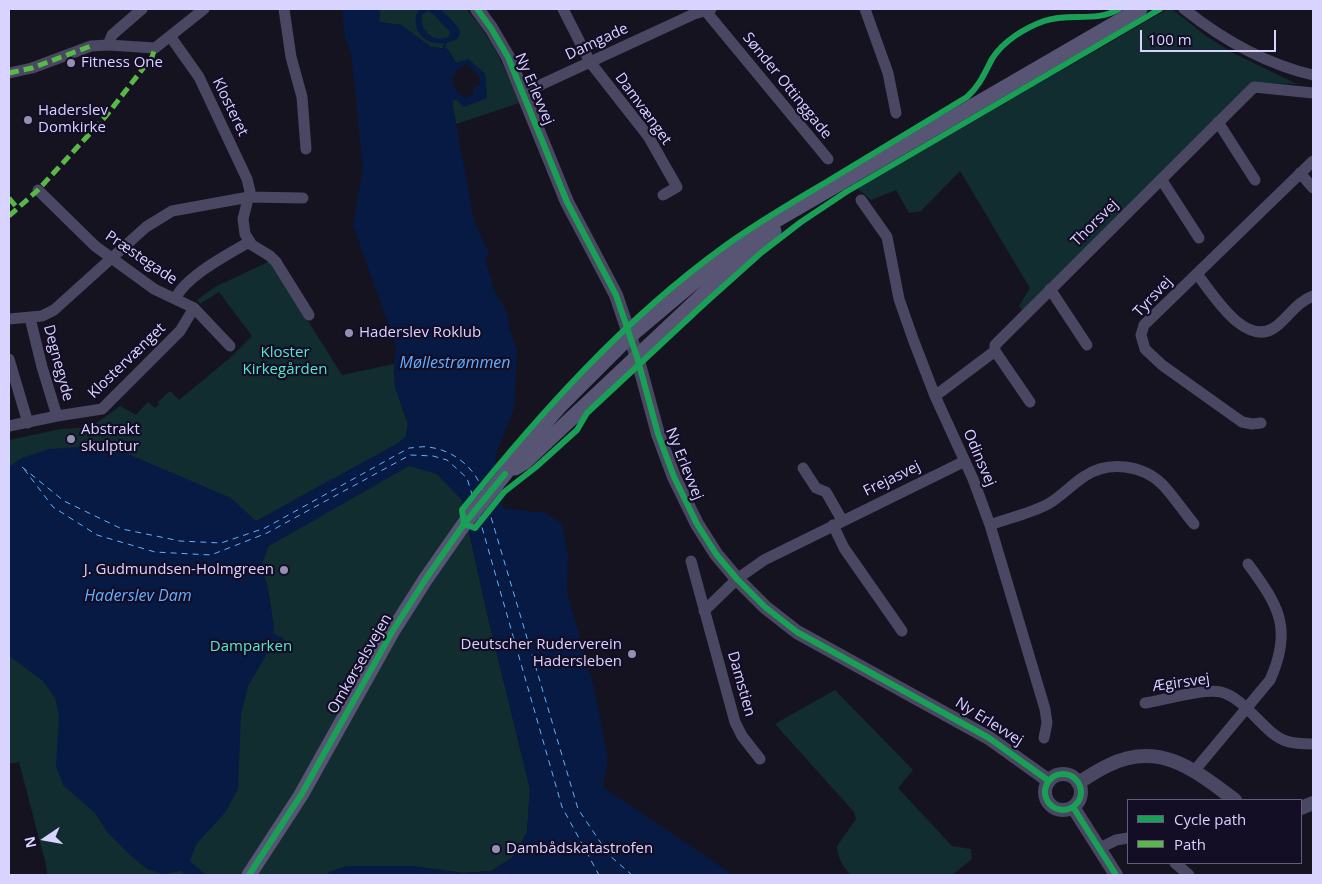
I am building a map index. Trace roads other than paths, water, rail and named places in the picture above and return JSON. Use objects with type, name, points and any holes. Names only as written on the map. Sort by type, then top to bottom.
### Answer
[{"type":"main road","name":"Omkørselsvejen","points":[[249,875],[301,795],[392,632],[464,524],[505,474],[527,443],[560,406],[630,336],[737,246],[773,222],[1140,9]]},
{"type":"main road","name":"Omkørselsvejen","points":[[505,474],[525,462],[727,272],[806,204]]},
{"type":"main road","points":[[636,358],[640,341],[692,290],[698,278]]},
{"type":"main road","points":[[568,423],[572,410],[618,362],[625,352],[630,336]]},
{"type":"street","points":[[108,45],[112,35],[142,9]]},
{"type":"street","points":[[9,73],[32,68],[91,46],[108,45],[155,48],[204,9]]},
{"type":"street","points":[[284,9],[291,57],[302,97],[306,149]]},
{"type":"street","name":"Ny Erlevvej","points":[[477,9],[508,57],[567,202],[616,295],[630,336],[658,434],[681,494],[716,554],[737,579],[765,607],[797,632],[989,738],[1048,781]]},
{"type":"street","points":[[563,9],[590,62]]},
{"type":"street","name":"Damgade","points":[[523,93],[707,9]]},
{"type":"street","name":"Sønder Ottinggade","points":[[707,9],[828,159]]},
{"type":"street","points":[[864,9],[888,73],[896,113]]},
{"type":"street","points":[[1184,9],[1228,40],[1259,56],[1299,72],[1313,75]]},
{"type":"street","name":"Klosteret","points":[[170,36],[199,77],[242,168],[250,191],[243,219],[248,242]]},
{"type":"street","name":"Damvænget","points":[[590,62],[648,136],[677,187],[663,195]]},
{"type":"street","name":"Thorsvej","points":[[935,396],[995,351],[995,344],[1254,87],[1313,93]]},
{"type":"street","points":[[1218,122],[1254,180]]},
{"type":"street","name":"Tyrsvej","points":[[1261,422],[1252,424],[1242,422],[1162,366],[1145,349],[1141,335],[1144,325],[1313,161]]},
{"type":"street","points":[[1300,174],[1313,188]]},
{"type":"street","points":[[1161,179],[1199,238]]},
{"type":"street","name":"Præstegade","points":[[38,190],[95,246],[154,289],[194,308],[230,346]]},
{"type":"street","points":[[9,319],[42,316],[54,310],[146,227],[172,211],[249,197],[303,198]]},
{"type":"street","name":"Odinsvej","points":[[861,200],[887,237],[899,299],[913,339],[935,396],[965,460],[990,525],[1045,710],[1047,723],[1044,738]]},
{"type":"street","points":[[175,299],[178,292],[204,270],[248,242],[276,262],[309,315]]},
{"type":"street","points":[[1197,274],[1236,322],[1246,329],[1256,331],[1266,331],[1277,326],[1297,304],[1313,296]]},
{"type":"street","points":[[1050,289],[1087,345]]},
{"type":"street","name":"Klostervænget","points":[[9,426],[58,416],[102,410],[180,331],[194,308]]},
{"type":"street","name":"Degnegyde","points":[[30,318],[42,367],[58,416]]},
{"type":"street","points":[[995,351],[1030,402]]},
{"type":"street","points":[[9,359],[28,423]]},
{"type":"street","name":"Frejasvej","points":[[737,579],[764,560],[965,460]]},
{"type":"street","points":[[990,525],[1046,506],[1084,476],[1104,468],[1118,466],[1145,473],[1162,484],[1194,524]]},
{"type":"street","points":[[804,468],[816,488],[826,492],[838,523],[844,548],[902,631]]},
{"type":"street","name":"Damstien","points":[[691,561],[735,722],[742,736],[760,759]]},
{"type":"street","points":[[1195,770],[1270,680],[1277,664],[1281,644],[1278,612],[1270,594],[1248,564]]},
{"type":"street","points":[[704,611],[737,579]]},
{"type":"street","name":"Ægirsvej","points":[[1145,703],[1209,691],[1222,692],[1247,708],[1285,741],[1313,744]]},
{"type":"street","points":[[1078,783],[1109,764],[1130,757],[1152,755],[1169,758],[1195,770],[1234,799]]},
{"type":"street","points":[[1064,774],[1074,778],[1078,783],[1081,793],[1073,807],[1063,810],[1049,803],[1045,792],[1048,781],[1064,774]]},
{"type":"street","points":[[1073,807],[1116,875]]},
{"type":"street","points":[[1098,849],[1116,840],[1127,838]]},
{"type":"street","points":[[1176,864],[1189,875]]},
{"type":"water","points":[[342,9],[380,9],[379,22],[401,25],[431,47],[448,49],[456,63],[468,59],[485,74],[487,98],[464,107],[456,99],[452,101],[474,221],[488,251],[485,260],[495,292],[507,312],[510,330],[517,350],[514,409],[495,456],[503,508],[546,513],[562,524],[568,555],[567,592],[594,687],[608,758],[603,787],[733,875],[327,875],[330,872],[347,866],[411,866],[464,873],[491,871],[513,857],[527,832],[530,789],[486,609],[462,500],[437,474],[409,466],[269,546],[261,566],[268,587],[274,627],[273,633],[284,639],[284,641],[271,640],[270,649],[248,686],[241,714],[238,789],[225,813],[197,843],[190,861],[206,875],[186,875],[181,871],[162,874],[147,869],[107,832],[95,813],[63,785],[56,766],[59,716],[55,698],[43,681],[9,656],[10,466],[22,458],[49,449],[95,446],[121,451],[231,498],[256,521],[398,443],[406,436],[408,424],[395,387],[394,364],[396,346],[353,225],[363,167],[351,53],[345,38]],"holes":[[[466,64],[479,76],[480,85],[473,88],[473,95],[465,98],[454,85],[453,80],[456,72]]]},
{"type":"water","points":[[419,9],[440,9],[457,26],[460,35],[450,42],[442,43],[425,39],[419,33],[416,24],[416,16]],"holes":[[[428,11],[450,31],[449,37],[433,37],[425,31],[422,15]]]},
{"type":"waterway","points":[[444,49],[445,43]]},
{"type":"place","name":"Fitness One","points":[[71,63]]},
{"type":"place","name":"Haderslev Domkirke","points":[[28,120]]},
{"type":"place","name":"Haderslev Roklub","points":[[349,333]]},
{"type":"place","name":"Abstrakt skulptur","points":[[71,439]]},
{"type":"place","name":"J. Gudmundsen-Holmgreen","points":[[284,570]]},
{"type":"place","name":"Deutscher Ruderverein Hadersleben","points":[[632,654]]},
{"type":"place","name":"Dambådskatastrofen","points":[[496,849]]},
{"type":"park label","name":"Kloster Kirkegården","points":[[285,362]]},
{"type":"park label","name":"Damparken","points":[[251,647]]},
{"type":"water label","name":"Møllestrømmen","points":[[455,363]]},
{"type":"water label","name":"Haderslev Dam","points":[[138,596]]}]
